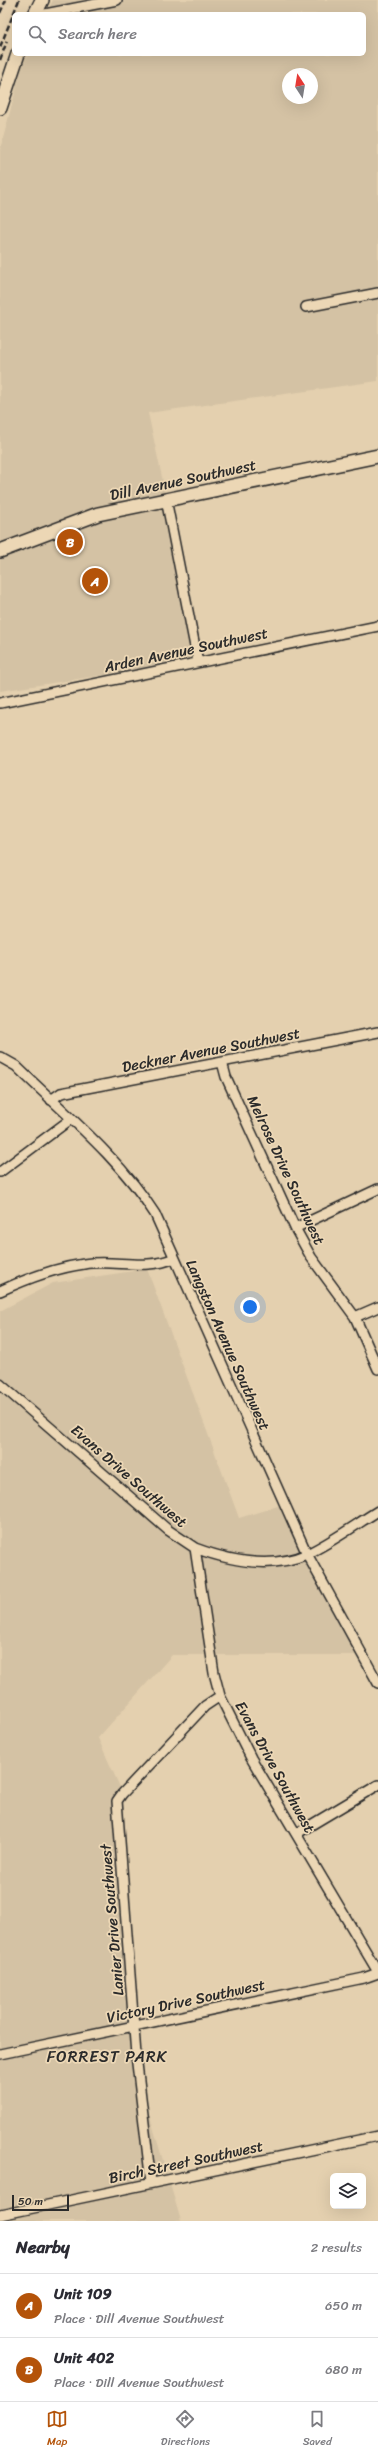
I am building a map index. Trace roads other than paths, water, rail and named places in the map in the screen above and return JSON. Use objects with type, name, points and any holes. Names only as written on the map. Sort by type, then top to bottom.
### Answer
[{"type":"main road","points":[[36,12],[42,0]]},
{"type":"main road","points":[[0,108],[17,56]]},
{"type":"main road","name":"Dill Avenue Southwest","points":[[0,551],[98,514],[378,456]]},
{"type":"street","points":[[55,12],[117,0]]},
{"type":"street","points":[[306,307],[378,293]]},
{"type":"street","points":[[166,499],[198,662]]},
{"type":"street","name":"Arden Avenue Southwest","points":[[0,703],[378,626]]},
{"type":"street","name":"Deckner Avenue Southwest","points":[[51,1100],[61,1093],[378,1032]]},
{"type":"street","name":"Langston Avenue Southwest","points":[[0,1057],[16,1066],[71,1119],[139,1188],[155,1214],[307,1554],[378,1684]]},
{"type":"street","name":"Melrose Drive Southwest","points":[[222,1062],[226,1077],[295,1228],[311,1256],[355,1317],[378,1369]]},
{"type":"street","points":[[0,1172],[71,1119]]},
{"type":"street","points":[[295,1228],[378,1189]]},
{"type":"street","points":[[0,1291],[37,1276],[84,1264],[160,1263],[174,1258]]},
{"type":"street","points":[[355,1317],[378,1307]]},
{"type":"street","name":"Evans Drive Southwest","points":[[0,1384],[168,1530],[195,1548],[214,1673],[220,1696],[251,1758],[378,1973]]},
{"type":"street","points":[[195,1548],[222,1558],[250,1563],[279,1561],[307,1554],[378,1511]]},
{"type":"street","name":"Lanier Drive Southwest","points":[[151,2183],[136,2055],[118,1801],[122,1794],[205,1706],[220,1696]]},
{"type":"street","points":[[296,1834],[378,1785]]},
{"type":"street","name":"Victory Drive Southwest","points":[[0,2054],[364,1978],[378,1973]]},
{"type":"street","name":"Birch Street Southwest","points":[[0,2215],[378,2136]]},
{"type":"railway","points":[[0,13],[6,0]]},
{"type":"railway","points":[[14,12],[19,0]]},
{"type":"railway","points":[[0,47],[12,17]]},
{"type":"railway","points":[[0,60],[7,41]]},
{"type":"place","name":"Unit 402","points":[[70,542]]},
{"type":"place","name":"Unit 109","points":[[95,581]]},
{"type":"district","name":"FORREST PARK","points":[[107,2056]]}]
